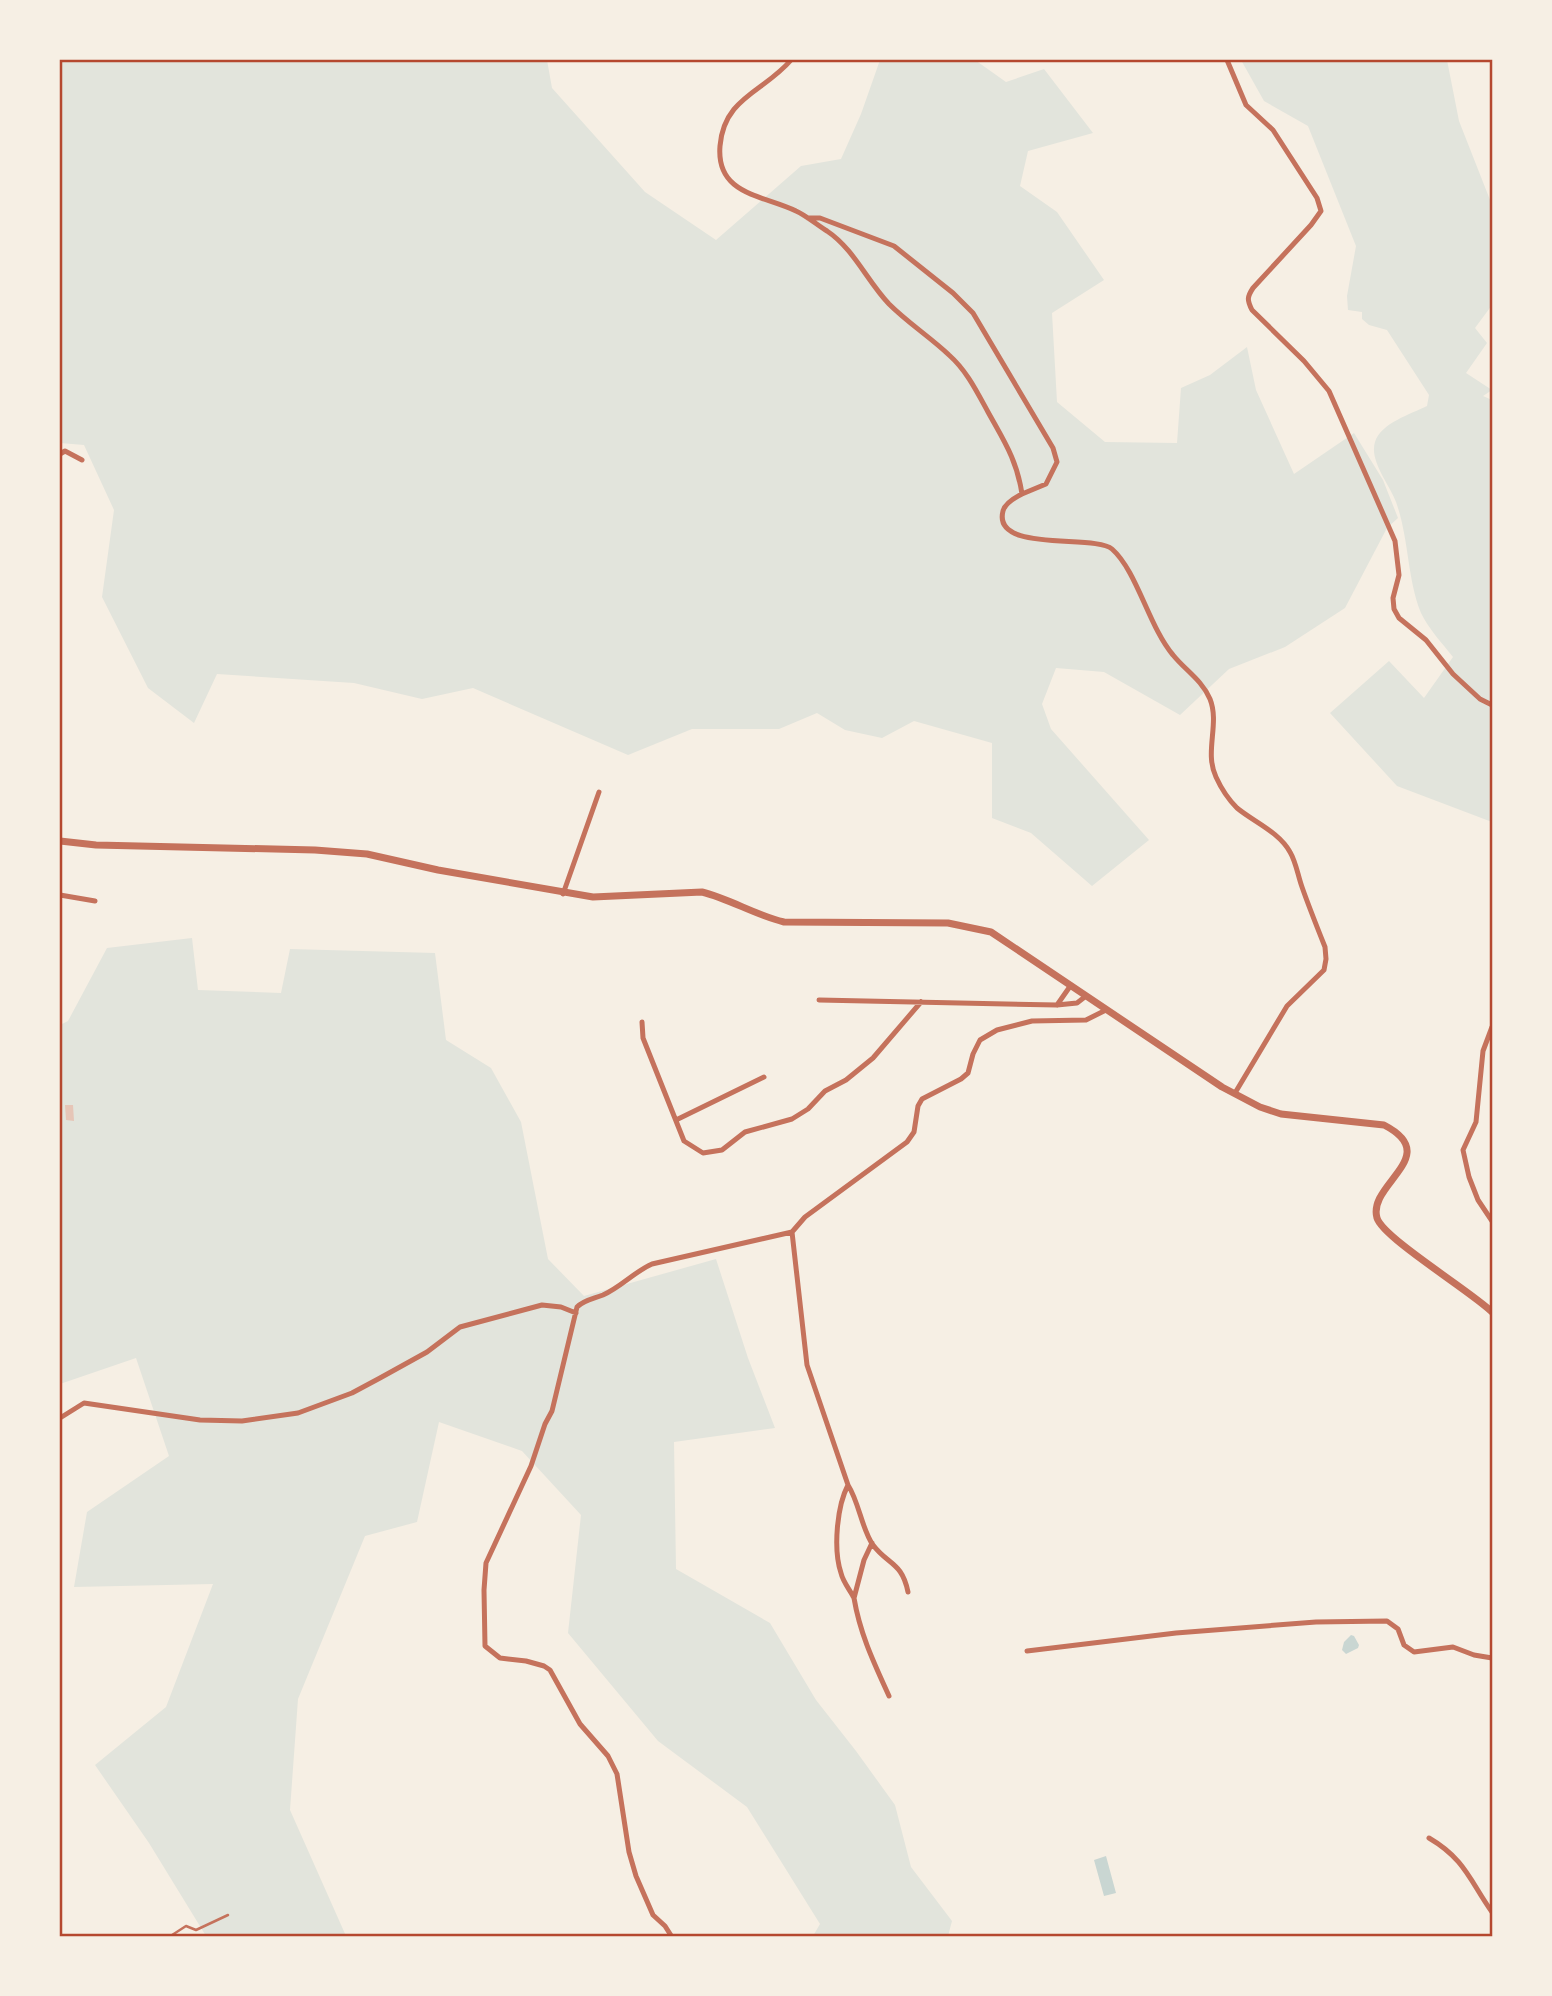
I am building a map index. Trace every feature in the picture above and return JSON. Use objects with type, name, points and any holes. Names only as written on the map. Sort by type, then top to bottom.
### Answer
[{"type":"street","points":[[791,60],[769,82],[733,107],[723,126],[719,148],[722,168],[727,178],[739,190],[798,212],[831,234],[852,255],[889,304],[961,367],[1006,442],[1015,461],[1023,494]]},
{"type":"street","points":[[1227,60],[1246,105],[1273,130],[1317,198],[1321,211],[1253,288],[1247,301],[1252,310],[1304,361],[1329,391],[1395,541],[1399,575],[1393,598],[1394,610],[1399,618],[1426,640],[1453,674],[1480,699],[1493,705]]},
{"type":"street","points":[[807,218],[820,218],[894,246],[953,293],[973,313],[1053,448],[1057,462],[1046,484],[1006,505],[1002,512],[1004,523],[1022,537],[1093,542],[1106,546],[1121,560],[1161,637],[1173,655],[1201,683],[1211,701],[1214,722],[1211,756],[1214,775],[1236,807],[1278,839],[1290,852],[1325,947],[1324,970],[1287,1006],[1235,1093]]},
{"type":"street","points":[[60,454],[65,451],[82,460]]},
{"type":"street","points":[[563,894],[599,792]]},
{"type":"street","points":[[60,841],[120,846],[315,850],[367,854],[563,894],[593,897],[702,892],[763,917],[784,922],[948,923],[991,932],[1106,1010],[1260,1107],[1281,1114],[1384,1125],[1395,1130],[1402,1138],[1406,1159],[1401,1171],[1380,1196],[1376,1207],[1377,1219],[1396,1239],[1493,1312]]},
{"type":"street","points":[[60,895],[94,901]]},
{"type":"street","points":[[1057,1005],[1071,985]]},
{"type":"street","points":[[819,1000],[1057,1005],[1077,1003],[1086,996]]},
{"type":"street","points":[[642,1022],[643,1038],[684,1140],[703,1153],[722,1150],[745,1132],[792,1119],[808,1109],[825,1091],[846,1080],[873,1058],[921,1002]]},
{"type":"street","points":[[672,1937],[653,1915],[636,1876],[629,1852],[617,1774],[608,1756],[580,1724],[550,1670],[544,1665],[500,1658],[485,1646],[486,1563],[518,1496],[552,1410],[576,1313],[582,1302],[614,1289],[652,1264],[792,1232],[805,1217],[907,1142],[914,1132],[918,1106],[922,1099],[968,1073],[972,1054],[980,1040],[998,1030],[1032,1021],[1086,1020],[1106,1010]]},
{"type":"street","points":[[1493,1027],[1483,1051],[1476,1122],[1463,1150],[1478,1200],[1493,1221]]},
{"type":"street","points":[[676,1120],[764,1077]]},
{"type":"street","points":[[792,1232],[807,1364],[848,1485],[872,1543],[894,1562],[903,1574],[908,1592]]},
{"type":"street","points":[[60,1418],[84,1403],[200,1420],[242,1421],[298,1413],[352,1394],[427,1352],[460,1326],[542,1305],[561,1307],[576,1313]]},
{"type":"street","points":[[848,1485],[841,1501],[838,1553],[841,1574],[854,1598],[864,1641],[889,1696]]},
{"type":"street","points":[[854,1598],[864,1560],[872,1543]]},
{"type":"street","points":[[1027,1651],[1176,1633],[1316,1622],[1387,1621],[1398,1629],[1404,1645],[1414,1653],[1454,1647],[1474,1655],[1493,1658]]},
{"type":"street","points":[[1429,1838],[1449,1850],[1463,1865],[1493,1912]]},
{"type":"lane","points":[[169,1937],[186,1926],[195,1930],[228,1914]]},
{"type":"shaded area","points":[[60,60],[547,60],[552,88],[645,192],[716,240],[801,166],[841,159],[861,114],[880,60],[975,60],[1006,82],[1044,69],[1093,133],[1028,151],[1020,186],[1057,212],[1104,280],[1052,313],[1057,402],[1105,442],[1177,443],[1181,388],[1210,375],[1247,347],[1256,390],[1294,474],[1354,433],[1383,480],[1398,518],[1387,528],[1345,608],[1285,647],[1229,669],[1180,715],[1104,672],[1056,668],[1042,704],[1051,729],[1149,840],[1092,886],[1031,833],[992,818],[992,743],[914,721],[882,738],[845,730],[817,713],[779,729],[692,729],[628,755],[473,688],[422,699],[354,683],[217,674],[194,723],[148,688],[102,597],[114,510],[84,445],[60,443]]},
{"type":"shaded area","points":[[1241,60],[1447,60],[1459,121],[1492,205],[1492,305],[1475,328],[1487,343],[1466,373],[1492,390],[1483,396],[1492,400],[1492,822],[1397,786],[1330,713],[1389,661],[1424,698],[1453,657],[1431,630],[1416,600],[1400,516],[1393,495],[1377,465],[1374,449],[1383,429],[1427,406],[1429,395],[1387,330],[1369,325],[1362,319],[1362,312],[1348,310],[1347,296],[1356,246],[1308,126],[1264,101]]},
{"type":"shaded area","points":[[192,938],[198,990],[281,993],[290,949],[435,953],[446,1040],[491,1068],[521,1122],[548,1259],[584,1296],[716,1259],[748,1358],[775,1428],[674,1442],[676,1569],[770,1623],[816,1700],[895,1805],[911,1867],[952,1921],[948,1936],[813,1936],[820,1924],[747,1807],[658,1741],[568,1633],[581,1515],[522,1451],[439,1422],[417,1522],[365,1536],[298,1699],[290,1810],[346,1936],[206,1936],[149,1843],[95,1765],[166,1707],[213,1584],[74,1587],[87,1512],[169,1456],[136,1358],[60,1384],[60,1025],[68,1021],[107,948]]},
{"type":"shaded area","points":[[1351,1635],[1359,1645],[1346,1654],[1342,1650],[1344,1642]]},
{"type":"shaded area","points":[[1106,1856],[1116,1893],[1104,1896],[1094,1860]]},
{"type":"building","points":[[65,1105],[73,1105],[74,1121],[66,1120]]}]
